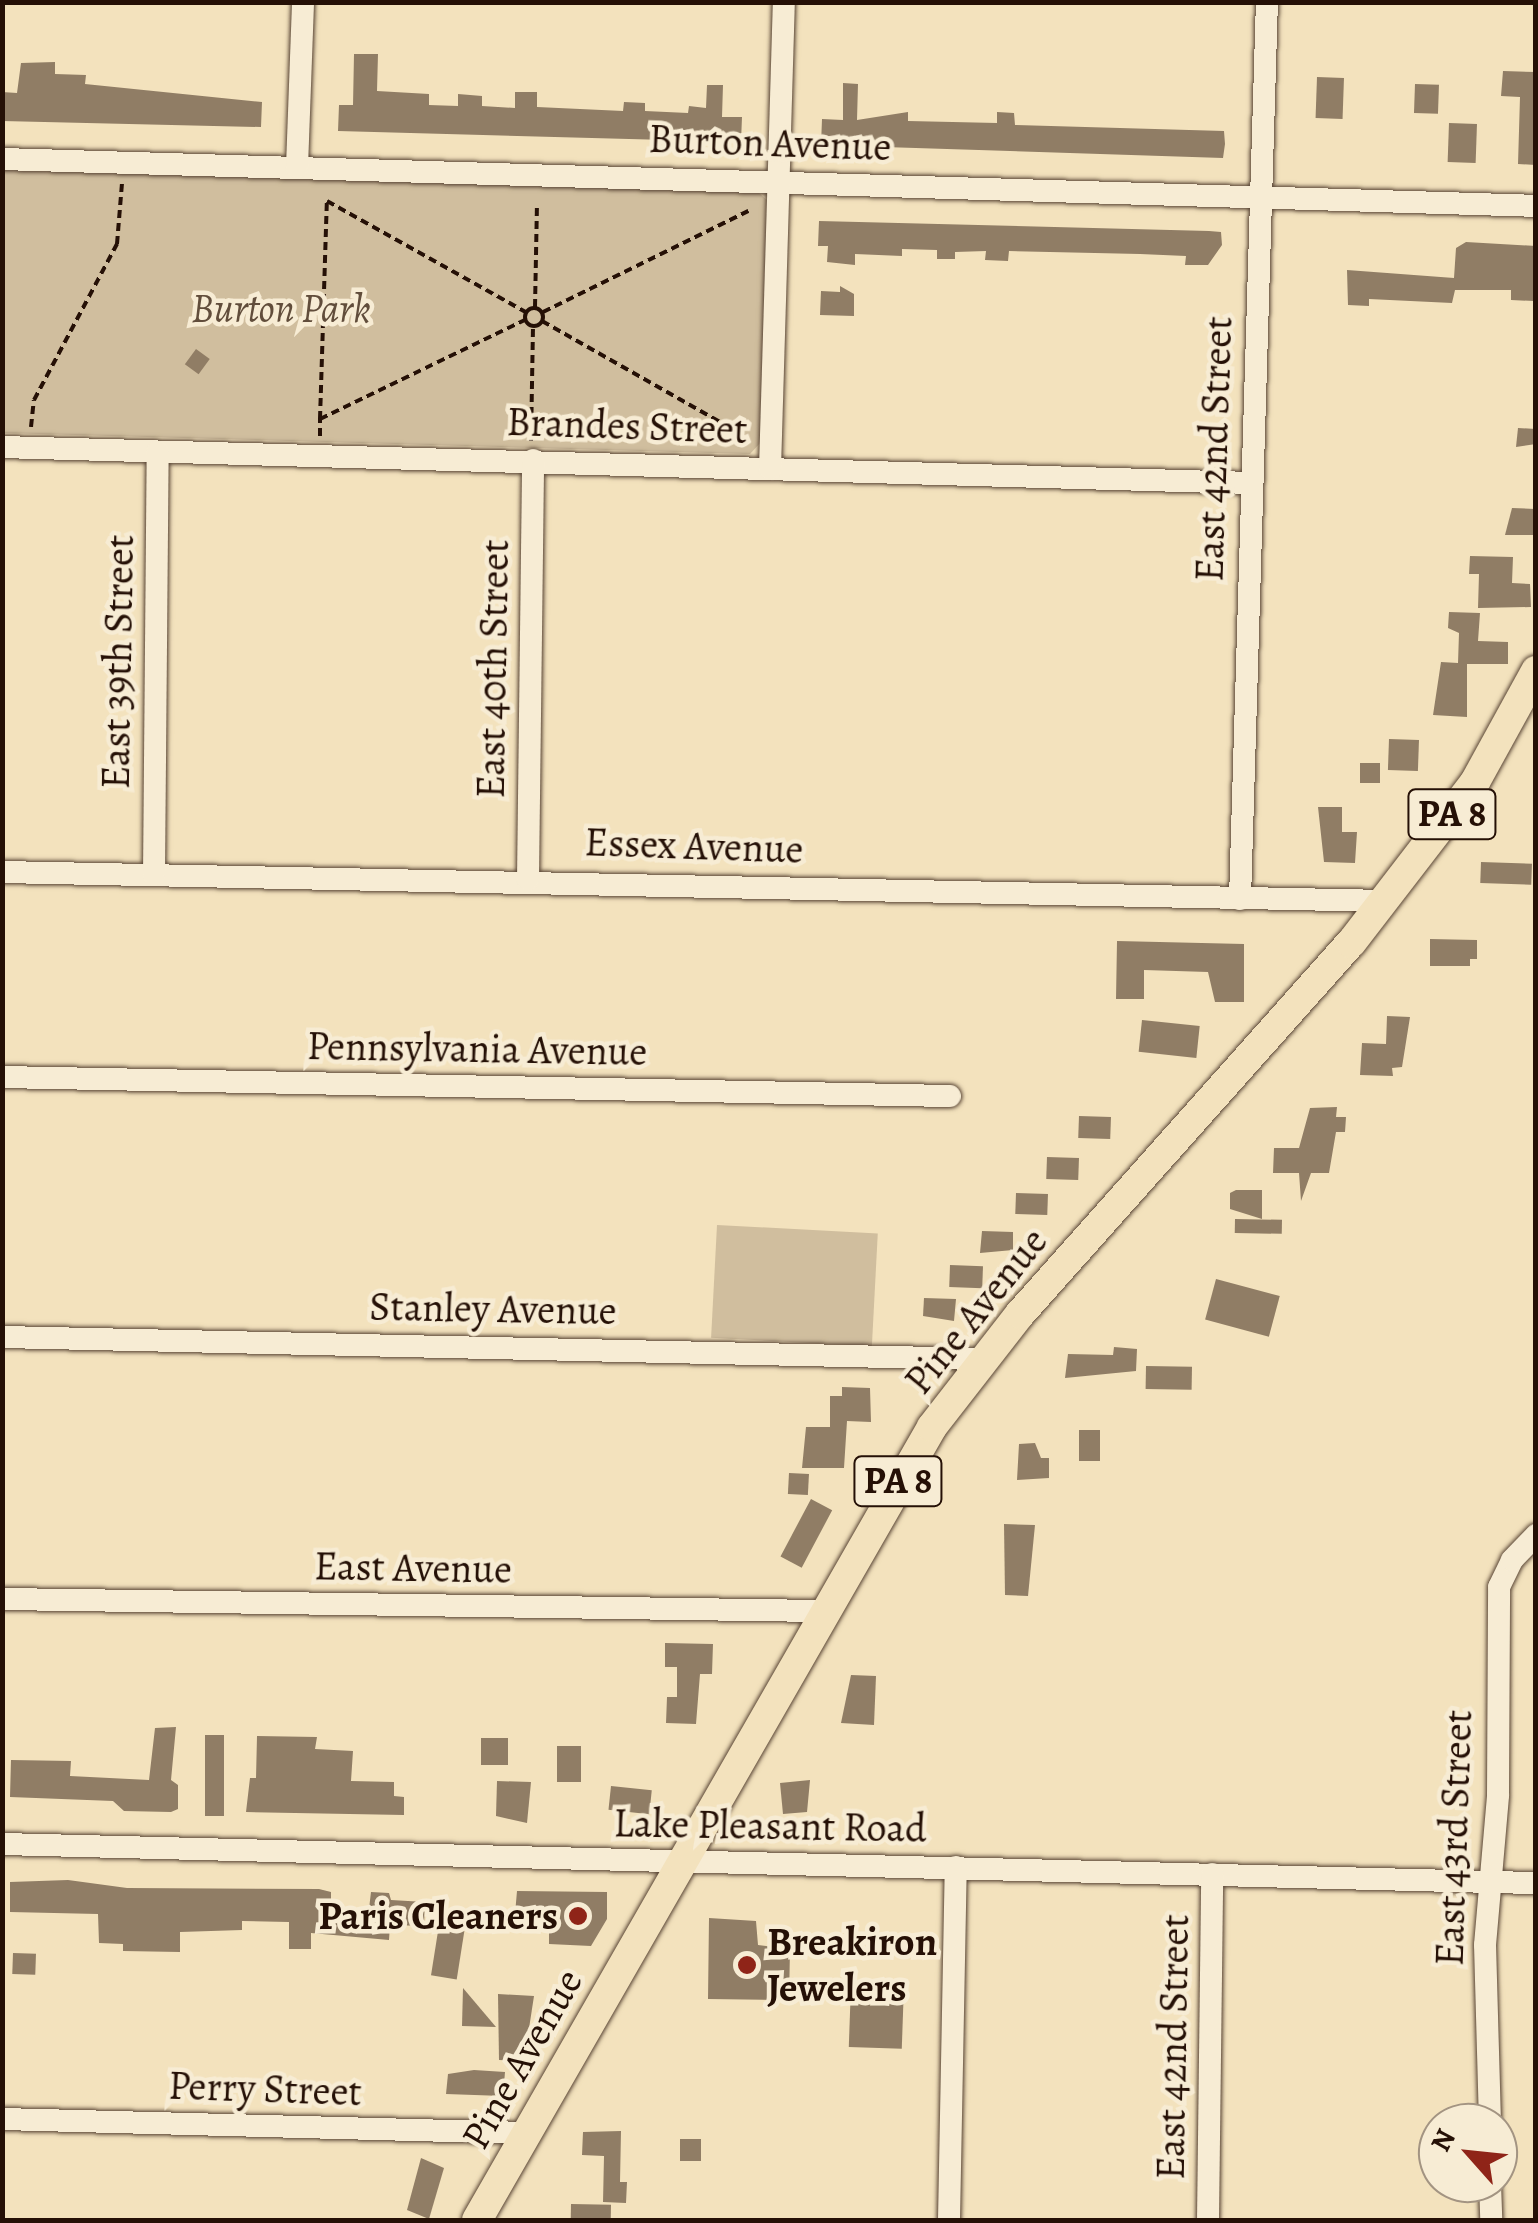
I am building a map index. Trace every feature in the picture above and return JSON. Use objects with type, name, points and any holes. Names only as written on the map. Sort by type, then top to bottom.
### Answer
[{"type":"main road","name":"Pine Avenue","points":[[477,2220],[911,1460],[982,1359],[1384,901],[1475,782],[1536,671]]},
{"type":"street","points":[[298,167],[303,2]]},
{"type":"street","points":[[770,469],[784,2]]},
{"type":"street","name":"East 42nd Street","points":[[1240,898],[1267,2]]},
{"type":"street","name":"Burton Avenue","points":[[2,159],[1536,206]]},
{"type":"street","name":"Brandes Street","points":[[2,447],[1250,483]]},
{"type":"street","name":"East 39th Street","points":[[154,874],[158,452]]},
{"type":"street","name":"East 40th Street","points":[[528,878],[534,460]]},
{"type":"street","name":"Essex Avenue","points":[[2,872],[528,878],[1384,901]]},
{"type":"street","name":"Pennsylvania Avenue","points":[[2,1077],[950,1096]]},
{"type":"street","name":"Stanley Avenue","points":[[2,1338],[982,1359]]},
{"type":"street","name":"East 43rd Street","points":[[1489,2103],[1485,1945],[1491,1882],[1499,1587],[1512,1560],[1536,1535]]},
{"type":"street","name":"East Avenue","points":[[2,1598],[822,1612]]},
{"type":"street","name":"Lake Pleasant Road","points":[[2,1844],[1536,1883]]},
{"type":"street","points":[[950,2220],[956,1867]]},
{"type":"street","name":"East 42nd Street","points":[[1208,2220],[1212,1874]]},
{"type":"street","name":"Perry Street","points":[[2,2119],[526,2134]]},
{"type":"path","points":[[31,427],[34,400],[117,244],[122,180]]},
{"type":"path","points":[[320,441],[327,199],[526,312]]},
{"type":"path","points":[[535,308],[537,204]]},
{"type":"path","points":[[542,312],[748,212]]},
{"type":"path","points":[[526,312],[535,308]]},
{"type":"path","points":[[535,308],[542,312]]},
{"type":"path","points":[[525,320],[526,312]]},
{"type":"path","points":[[542,312],[542,321]]},
{"type":"path","points":[[320,419],[525,320]]},
{"type":"path","points":[[525,320],[533,326]]},
{"type":"path","points":[[533,326],[542,321]]},
{"type":"path","points":[[542,321],[741,434]]},
{"type":"path","points":[[532,428],[533,326]]},
{"type":"green space","name":"Burton Park","points":[[3,170],[758,192],[768,201],[761,442],[750,454],[3,433]]},
{"type":"green space","points":[[717,1225],[878,1233],[872,1346],[711,1338]]},
{"type":"building","points":[[354,54],[378,54],[377,91],[429,94],[429,105],[458,106],[458,94],[482,96],[482,106],[515,108],[515,92],[537,92],[537,107],[623,111],[624,102],[645,103],[645,111],[688,113],[689,106],[706,108],[707,85],[723,85],[722,117],[742,117],[741,142],[338,131],[339,105],[353,105]]},
{"type":"building","points":[[55,62],[55,74],[86,75],[85,84],[262,102],[261,127],[2,121],[2,92],[17,93],[21,63]]},
{"type":"building","points":[[1503,71],[1536,72],[1536,165],[1518,164],[1520,97],[1501,96]]},
{"type":"building","points":[[1317,77],[1344,78],[1343,119],[1316,118]]},
{"type":"building","points":[[843,83],[858,84],[857,120],[908,112],[908,121],[997,123],[997,112],[1014,113],[1015,125],[1224,131],[1223,158],[821,145],[822,119],[843,120]]},
{"type":"building","points":[[1415,84],[1439,85],[1438,114],[1414,113]]},
{"type":"building","points":[[1449,123],[1477,124],[1476,163],[1448,162]]},
{"type":"building","points":[[819,221],[1209,231],[1221,232],[1222,245],[1208,265],[1185,265],[1186,256],[1009,251],[1008,261],[985,260],[986,251],[955,252],[955,259],[937,259],[937,250],[902,249],[902,256],[855,254],[855,265],[827,262],[828,246],[818,246]]},
{"type":"building","points":[[1466,242],[1536,246],[1534,301],[1511,300],[1511,290],[1455,290],[1452,303],[1369,299],[1369,306],[1348,305],[1347,270],[1454,278],[1456,248]]},
{"type":"building","points":[[840,286],[854,294],[854,316],[820,315],[821,291],[840,292]]},
{"type":"building","points":[[196,349],[210,359],[199,374],[185,364]]},
{"type":"building","points":[[1518,428],[1536,429],[1536,444],[1516,447]]},
{"type":"building","points":[[1512,508],[1535,509],[1536,535],[1505,535]]},
{"type":"building","points":[[1470,556],[1513,557],[1512,583],[1530,584],[1531,607],[1478,608],[1479,574],[1469,574]]},
{"type":"building","points":[[1449,612],[1480,613],[1478,641],[1508,642],[1508,664],[1467,664],[1467,717],[1433,715],[1441,662],[1458,663],[1459,633],[1448,628]]},
{"type":"building","points":[[1389,739],[1419,740],[1418,771],[1388,770]]},
{"type":"building","points":[[1360,763],[1380,763],[1380,783],[1360,783]]},
{"type":"building","points":[[1318,807],[1342,807],[1342,832],[1357,832],[1355,863],[1324,862]]},
{"type":"building","points":[[1481,862],[1532,864],[1531,885],[1480,883]]},
{"type":"building","points":[[1430,939],[1477,940],[1477,959],[1470,959],[1470,966],[1430,966]]},
{"type":"building","points":[[1117,941],[1244,944],[1244,1002],[1215,1002],[1208,972],[1144,970],[1144,999],[1116,999]]},
{"type":"building","points":[[1387,1016],[1410,1017],[1402,1067],[1392,1068],[1393,1076],[1360,1075],[1362,1043],[1386,1044]]},
{"type":"building","points":[[1142,1020],[1200,1026],[1196,1058],[1139,1052]]},
{"type":"building","points":[[1337,1107],[1336,1117],[1346,1117],[1345,1132],[1336,1132],[1329,1173],[1311,1173],[1301,1201],[1299,1173],[1273,1173],[1274,1148],[1299,1148],[1310,1108]]},
{"type":"building","points":[[1079,1116],[1111,1117],[1110,1139],[1078,1138]]},
{"type":"building","points":[[1047,1157],[1079,1158],[1078,1180],[1046,1179]]},
{"type":"building","points":[[1262,1190],[1262,1219],[1230,1209],[1230,1193]]},
{"type":"building","points":[[1016,1193],[1048,1194],[1047,1215],[1015,1214]]},
{"type":"building","points":[[1235,1219],[1282,1220],[1282,1234],[1235,1233]]},
{"type":"building","points":[[982,1231],[1013,1232],[1013,1250],[980,1253]]},
{"type":"building","points":[[950,1265],[983,1266],[982,1288],[949,1287]]},
{"type":"building","points":[[1216,1279],[1280,1296],[1269,1337],[1205,1320]]},
{"type":"building","points":[[924,1298],[956,1299],[954,1321],[923,1316]]},
{"type":"building","points":[[1114,1347],[1137,1349],[1136,1371],[1065,1378],[1068,1354],[1113,1355]]},
{"type":"building","points":[[1146,1366],[1192,1367],[1192,1390],[1146,1389]]},
{"type":"building","points":[[842,1387],[870,1388],[871,1422],[847,1421],[844,1468],[802,1468],[806,1427],[830,1427],[830,1396],[842,1396]]},
{"type":"building","points":[[1079,1430],[1100,1430],[1100,1461],[1079,1461]]},
{"type":"building","points":[[1035,1443],[1041,1458],[1049,1458],[1049,1478],[1017,1480],[1019,1444]]},
{"type":"building","points":[[789,1473],[809,1474],[808,1495],[788,1494]]},
{"type":"building","points":[[811,1499],[832,1510],[802,1568],[780,1556]]},
{"type":"building","points":[[1004,1524],[1035,1525],[1028,1596],[1005,1595]]},
{"type":"building","points":[[665,1643],[713,1644],[712,1674],[700,1674],[696,1724],[666,1723],[667,1697],[677,1697],[677,1667],[665,1667]]},
{"type":"building","points":[[851,1675],[876,1676],[874,1725],[841,1723]]},
{"type":"building","points":[[176,1727],[171,1780],[178,1785],[178,1809],[171,1812],[124,1811],[113,1801],[10,1797],[11,1760],[71,1761],[70,1776],[149,1780],[155,1728]]},
{"type":"building","points":[[205,1735],[224,1735],[224,1816],[205,1816]]},
{"type":"building","points":[[257,1736],[317,1737],[315,1749],[353,1751],[351,1781],[394,1782],[394,1796],[404,1797],[404,1815],[246,1812],[250,1778],[256,1778]]},
{"type":"building","points":[[481,1738],[508,1738],[508,1765],[481,1765]]},
{"type":"building","points":[[557,1746],[581,1746],[581,1782],[557,1782]]},
{"type":"building","points":[[810,1780],[807,1812],[783,1814],[780,1783]]},
{"type":"building","points":[[497,1781],[531,1782],[527,1823],[496,1816]]},
{"type":"building","points":[[611,1786],[652,1790],[649,1814],[608,1810]]},
{"type":"building","points":[[68,1880],[127,1888],[319,1889],[331,1892],[331,1916],[368,1917],[371,1892],[389,1893],[391,1900],[425,1902],[424,1926],[390,1925],[389,1940],[311,1933],[311,1949],[289,1949],[289,1922],[242,1921],[242,1930],[180,1932],[180,1952],[123,1951],[123,1944],[99,1943],[98,1914],[10,1912],[10,1882]]},
{"type":"building","name":"Paris Cleaners","points":[[517,1891],[607,1892],[607,1919],[591,1946],[549,1944],[549,1914],[515,1914]]},
{"type":"building","name":"Breakiron Jewelers","points":[[709,1918],[756,1921],[758,1945],[790,1949],[789,2000],[708,1999]]},
{"type":"building","points":[[439,1925],[465,1929],[457,1979],[431,1975]]},
{"type":"building","points":[[13,1953],[36,1954],[35,1975],[12,1974]]},
{"type":"building","points":[[851,1984],[904,1986],[902,2049],[849,2047]]},
{"type":"building","points":[[463,1988],[496,2027],[462,2026]]},
{"type":"building","points":[[498,1994],[534,1996],[524,2061],[499,2060]]},
{"type":"building","points":[[474,2070],[505,2072],[503,2096],[446,2094],[448,2074]]},
{"type":"building","points":[[621,2131],[620,2182],[627,2182],[626,2203],[603,2202],[604,2156],[582,2155],[583,2132]]},
{"type":"building","points":[[680,2139],[701,2139],[701,2161],[680,2161]]},
{"type":"building","points":[[421,2158],[444,2168],[429,2219],[407,2210]]},
{"type":"building","points":[[571,2204],[611,2205],[611,2220],[571,2220]]},
{"type":"place","name":"Paris Cleaners","points":[[578,1916]]},
{"type":"place","name":"Breakiron Jewelers","points":[[747,1965]]}]
